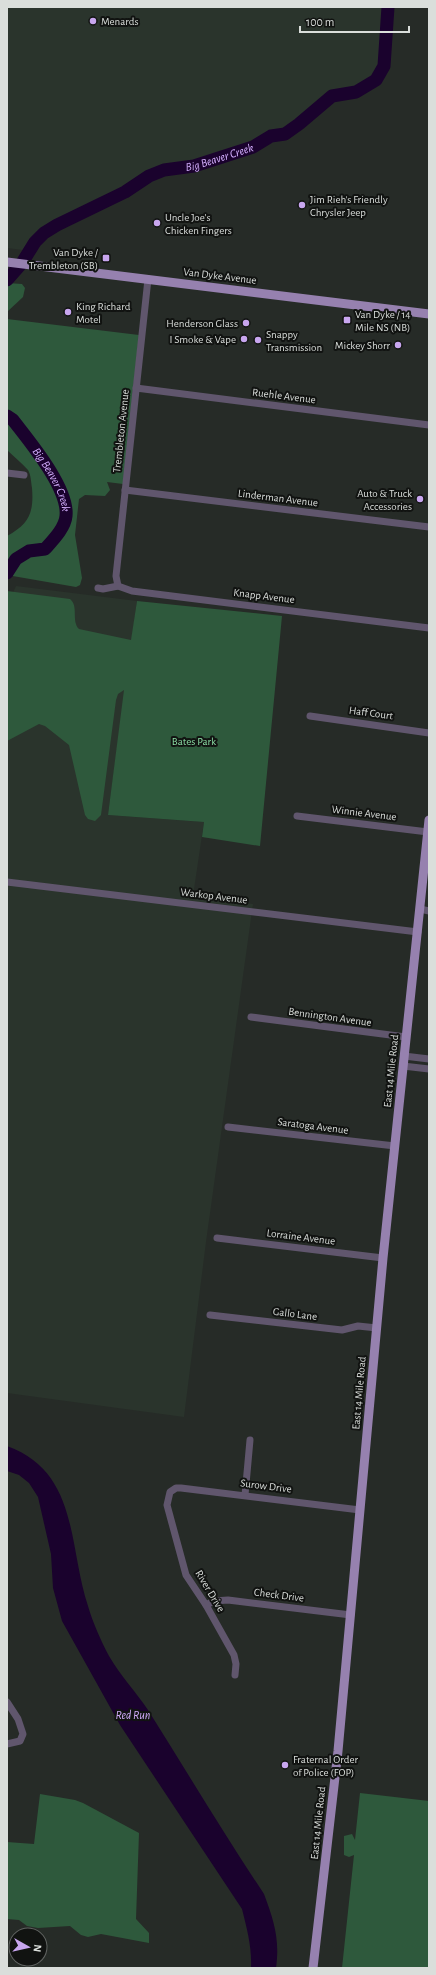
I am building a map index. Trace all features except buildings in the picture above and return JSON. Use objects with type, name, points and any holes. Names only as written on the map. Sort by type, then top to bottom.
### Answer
[{"type":"main road","name":"Van Dyke Avenue","points":[[9,263],[429,314]]},
{"type":"main road","name":"East 14 Mile Road","points":[[313,1968],[335,1784],[383,1258],[404,1056],[418,932],[424,910],[429,820]]},
{"type":"street","name":"Trembleton Avenue","points":[[118,586],[116,576],[148,279]]},
{"type":"street","name":"Ruehle Avenue","points":[[136,388],[429,425]]},
{"type":"street","points":[[7,473],[24,475]]},
{"type":"street","name":"Linderman Avenue","points":[[125,490],[429,527]]},
{"type":"street","name":"Knapp Avenue","points":[[98,588],[103,589],[118,586],[132,591],[429,628]]},
{"type":"street","name":"Haff Court","points":[[310,716],[429,733]]},
{"type":"street","name":"Winnie Avenue","points":[[297,816],[428,832]]},
{"type":"street","name":"Warkop Avenue","points":[[7,882],[418,932]]},
{"type":"street","name":"Bennington Avenue","points":[[251,1017],[406,1037]]},
{"type":"street","points":[[404,1056],[429,1059]]},
{"type":"street","points":[[403,1066],[429,1069]]},
{"type":"street","name":"Saratoga Avenue","points":[[228,1127],[395,1146]]},
{"type":"street","name":"Lorraine Avenue","points":[[216,1238],[383,1258]]},
{"type":"street","name":"Gallo Lane","points":[[210,1315],[342,1330],[358,1326],[377,1328]]},
{"type":"street","points":[[244,1495],[250,1440]]},
{"type":"street","name":"Surow Drive","points":[[170,1492],[176,1488],[181,1488],[360,1510]]},
{"type":"street","name":"River Drive","points":[[170,1492],[166,1505],[184,1569],[190,1582],[206,1605],[234,1654],[236,1664],[234,1675]]},
{"type":"street","name":"Check Drive","points":[[206,1605],[228,1600],[351,1615]]},
{"type":"street","points":[[7,1702],[22,1730],[22,1738],[20,1741],[7,1744]]},
{"type":"shaded area","points":[[7,7],[384,7],[382,62],[376,74],[367,83],[358,88],[331,93],[295,123],[282,131],[236,150],[191,163],[161,169],[126,189],[40,232],[29,240],[23,250],[7,248]]},
{"type":"shaded area","points":[[16,586],[137,601],[108,815],[204,822],[193,896],[253,904],[206,1242],[184,1417],[7,1393],[7,606]]},
{"type":"green space","points":[[7,283],[22,284],[25,288],[23,297],[7,312]]},
{"type":"green space","points":[[7,319],[139,335],[123,484],[107,482],[110,490],[105,496],[85,495],[79,499],[75,535],[82,578],[80,585],[76,587],[7,575],[7,536],[20,527],[28,517],[32,504],[32,488],[28,470],[7,450]]},
{"type":"green space","name":"Bates Park","points":[[7,591],[70,599],[73,602],[75,622],[79,629],[131,640],[137,601],[282,616],[260,846],[202,837],[204,822],[108,815],[124,690],[118,694],[116,700],[101,815],[95,821],[88,819],[85,815],[69,745],[45,726],[39,724],[7,741]]},
{"type":"green space","points":[[360,1793],[429,1801],[429,1968],[342,1968],[354,1855],[349,1857],[344,1855],[344,1836],[352,1834],[355,1840]]},
{"type":"green space","points":[[40,1794],[75,1800],[83,1803],[139,1833],[136,1919],[149,1933],[149,1943],[101,1934],[88,1937],[81,1935],[70,1926],[32,1927],[27,1926],[19,1920],[7,1919],[7,1842],[34,1844]]},
{"type":"water","name":"Red Run","points":[[7,1446],[30,1458],[47,1474],[59,1492],[67,1513],[73,1536],[88,1606],[100,1638],[113,1663],[148,1710],[264,1894],[271,1913],[277,1939],[276,1968],[251,1968],[250,1945],[242,1909],[120,1725],[62,1621],[53,1588],[51,1554],[38,1497],[29,1483],[19,1475],[7,1471]]},
{"type":"waterway","name":"Big Beaver Creek","points":[[7,280],[22,263],[35,242],[44,233],[57,225],[125,192],[149,176],[164,170],[194,166],[253,147],[271,136],[285,134],[332,96],[356,92],[376,80],[384,66],[388,7]]},
{"type":"waterway","name":"Big Beaver Creek","points":[[7,416],[13,420],[47,465],[61,492],[65,505],[66,516],[61,529],[45,549],[29,551],[16,559],[7,573]]},
{"type":"place","name":"Menards","points":[[93,21]]},
{"type":"place","name":"Jim Rieh's Friendly Chrysler Jeep","points":[[302,205]]},
{"type":"place","name":"Uncle Joe’s Chicken Fingers","points":[[157,223]]},
{"type":"place","name":"Van Dyke / Trembleton (SB)","points":[[106,258]]},
{"type":"place","name":"King Richard Motel","points":[[68,312]]},
{"type":"place","name":"Van Dyke / 14 Mile NS (NB)","points":[[347,320]]},
{"type":"place","name":"Henderson Glass","points":[[246,323]]},
{"type":"place","name":"I Smoke & Vape","points":[[244,339]]},
{"type":"place","name":"Snappy Transmission","points":[[258,340]]},
{"type":"place","name":"Mickey Shorr","points":[[398,345]]},
{"type":"place","name":"Auto & Truck Accessories","points":[[420,499]]},
{"type":"place","name":"Fraternal Order of Police (FOP)","points":[[285,1765]]}]
